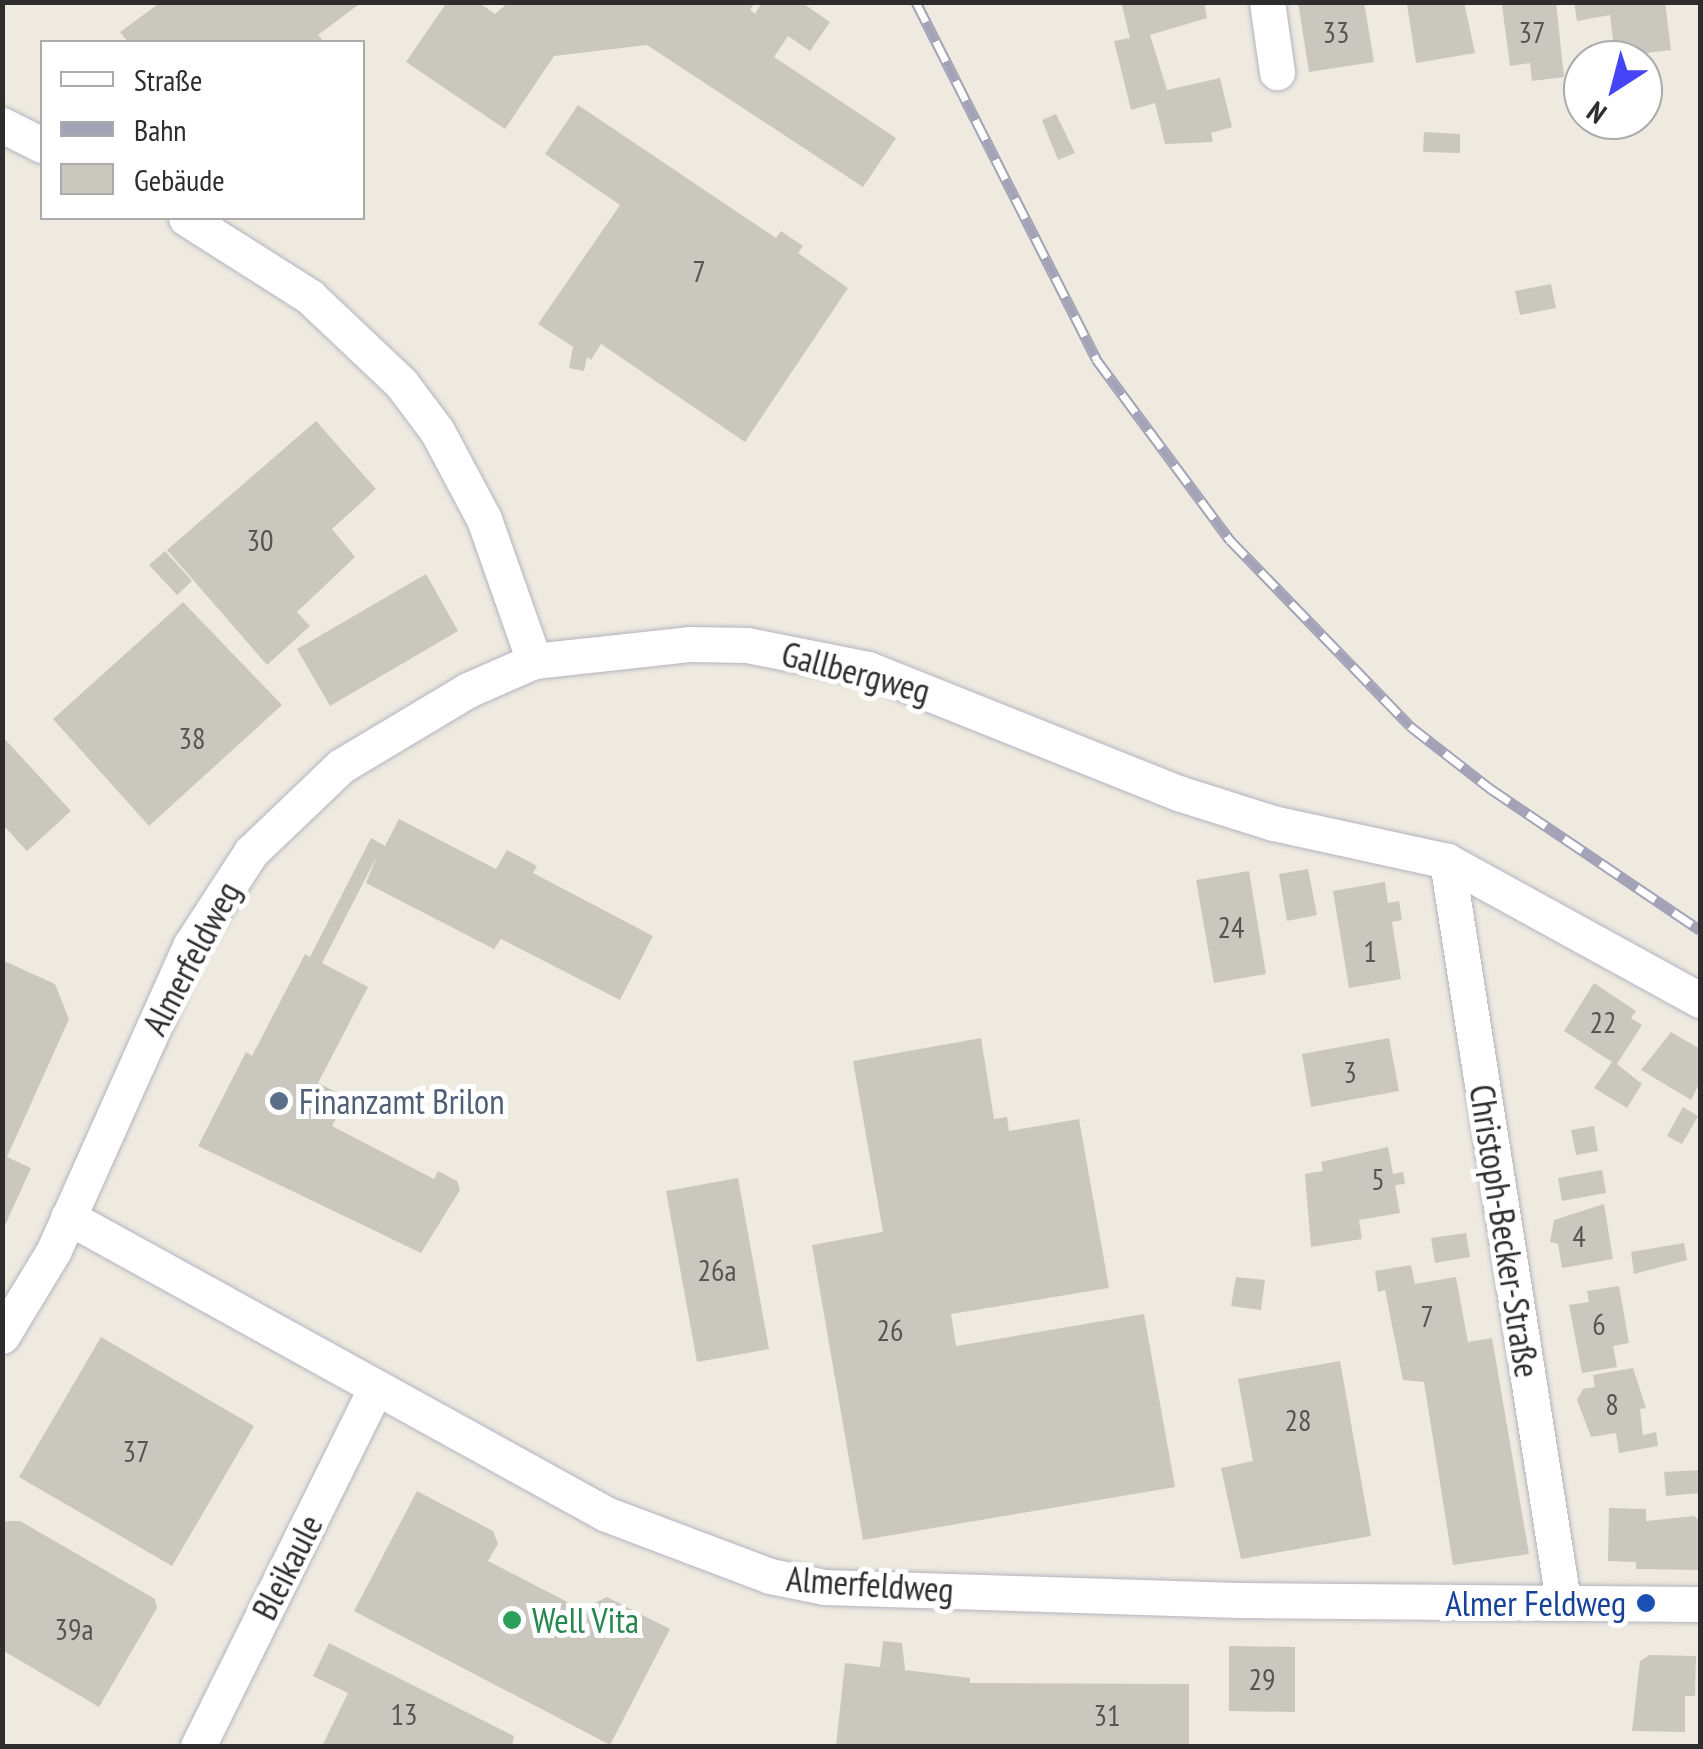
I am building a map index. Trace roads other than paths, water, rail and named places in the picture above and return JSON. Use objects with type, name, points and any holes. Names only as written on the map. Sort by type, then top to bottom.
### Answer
[{"type":"street","points":[[1267,2],[1277,72]]},
{"type":"street","points":[[2,125],[40,144]]},
{"type":"street","points":[[189,220],[309,296],[401,382],[437,430],[484,519],[534,662]]},
{"type":"street","name":"Gallbergweg","points":[[534,662],[691,644],[809,655],[926,688],[1178,793],[1273,822],[1447,861],[1700,1000]]},
{"type":"street","name":"Almerfeldweg","points":[[2,1336],[68,1217],[190,946],[251,852],[341,766],[468,690],[534,662]]},
{"type":"street","name":"Christoph-Becker-Straße","points":[[1447,861],[1564,1601]]},
{"type":"street","name":"Almerfeldweg","points":[[68,1217],[376,1388],[665,1541],[824,1587],[1238,1600],[1700,1604]]},
{"type":"street","name":"Bleikaule","points":[[198,1746],[376,1388]]},
{"type":"railway","points":[[916,2],[1096,359],[1230,540],[1410,726],[1491,789],[1700,930]]},
{"type":"place","name":"Finanzamt Brilon","points":[[279,1101]]},
{"type":"place","name":"Almer Feldweg","points":[[1646,1603]]},
{"type":"place","name":"Well Vita","points":[[512,1620]]}]
